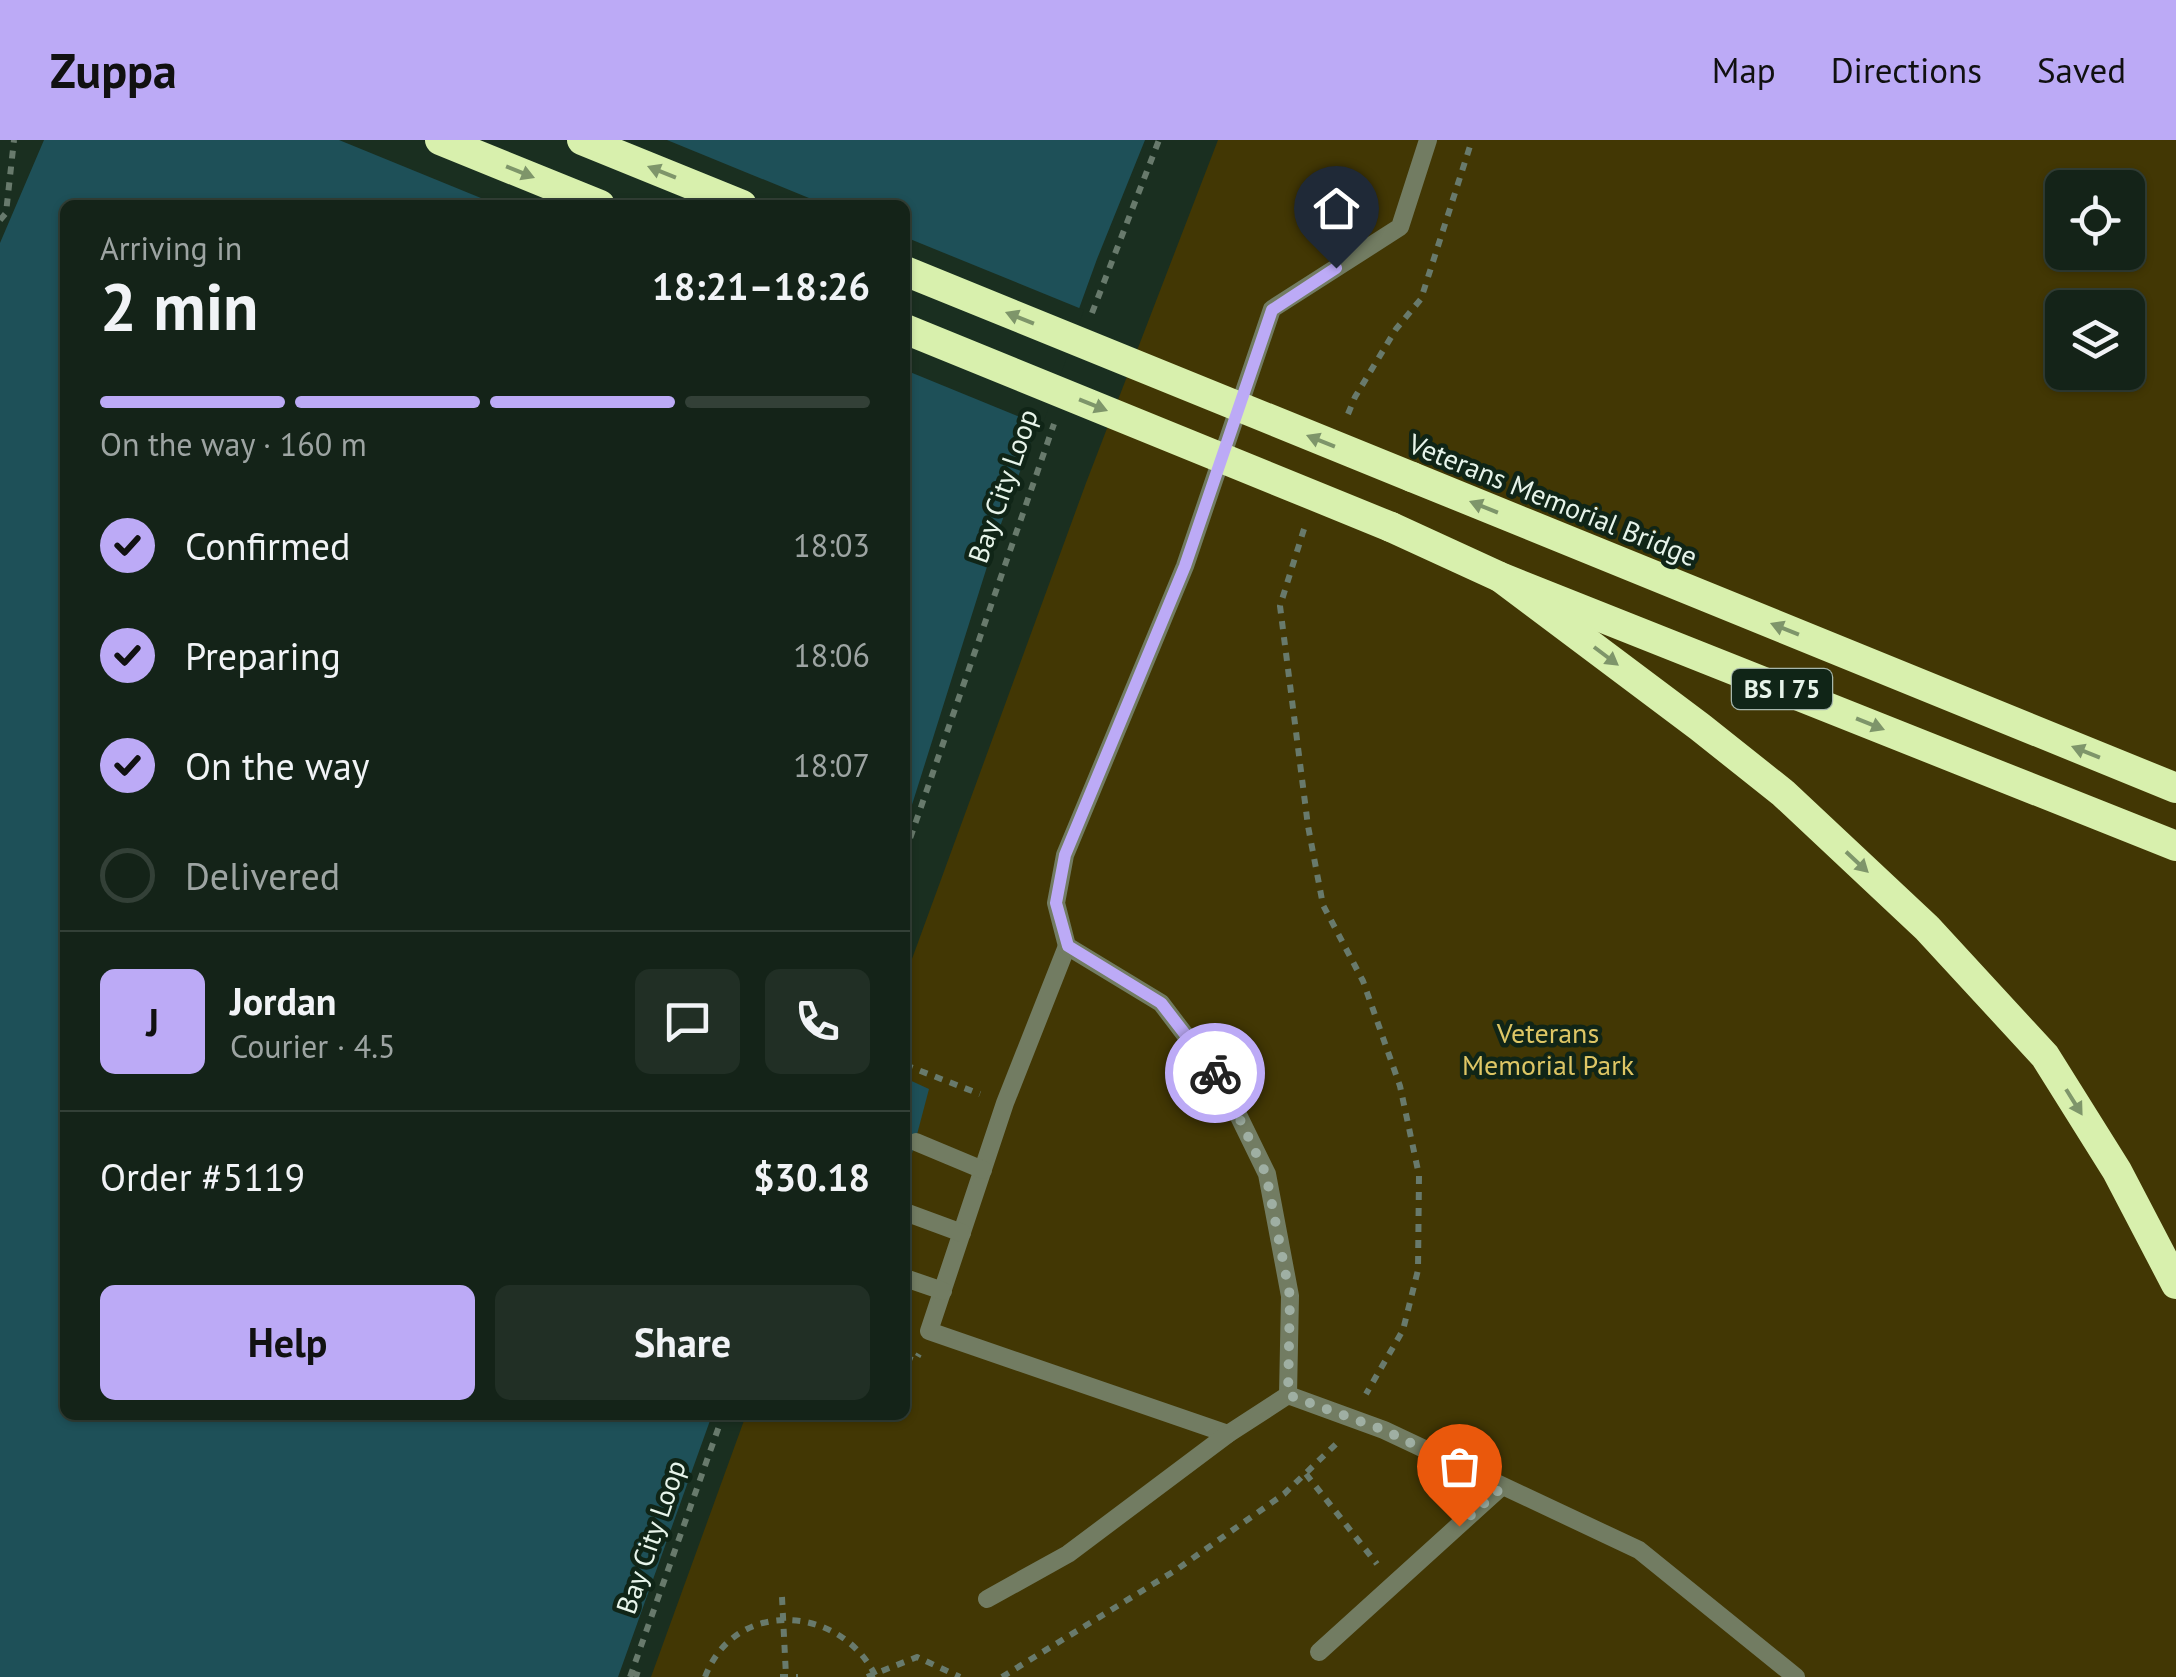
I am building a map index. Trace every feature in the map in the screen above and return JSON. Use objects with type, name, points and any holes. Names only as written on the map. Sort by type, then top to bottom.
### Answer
[{"type":"highway","points":[[440,140],[588,200]]},
{"type":"highway","points":[[582,140],[730,200]]},
{"type":"highway","name":"Veterans Memorial Bridge","points":[[910,273],[2176,788]]},
{"type":"highway","name":"BS I 75","points":[[910,331],[1391,527],[1500,577],[2176,846]]},
{"type":"highway","points":[[1500,577],[1700,726],[1783,794],[1928,928],[2046,1056],[2117,1171],[2176,1284]]},
{"type":"lane","points":[[1228,1434],[929,1331],[1005,1103],[1068,946],[1056,903],[1065,855],[1185,566],[1272,310],[1400,227],[1428,140]]},
{"type":"lane","points":[[1068,946],[1161,1003],[1224,1086],[1266,1174],[1290,1296],[1288,1395]]},
{"type":"lane","points":[[916,1142],[983,1170]]},
{"type":"lane","points":[[910,1214],[962,1233]]},
{"type":"lane","points":[[910,1280],[942,1291]]},
{"type":"lane","points":[[1288,1395],[1384,1430],[1639,1550],[1796,1677]]},
{"type":"lane","points":[[987,1599],[1068,1554],[1228,1434],[1288,1395]]},
{"type":"lane","points":[[1319,1652],[1502,1487]]},
{"type":"path","points":[[0,220],[6,213],[14,140]]},
{"type":"path","points":[[1086,328],[1159,140]]},
{"type":"path","points":[[1348,416],[1354,397],[1396,329],[1421,298],[1472,140]]},
{"type":"path","name":"Bay City Loop","points":[[910,839],[1057,414]]},
{"type":"path","points":[[1002,1677],[1176,1570],[1284,1494],[1332,1451],[1403,1330],[1418,1270],[1419,1175],[1400,1086],[1363,981],[1323,905],[1308,826],[1280,606],[1305,526]]},
{"type":"path","points":[[910,1066],[1005,1103]]},
{"type":"path","name":"Bay City Loop","points":[[631,1675],[721,1420]]},
{"type":"path","points":[[1306,1474],[1394,1585]]},
{"type":"path","points":[[782,1597],[783,1677],[798,1677]]},
{"type":"path","points":[[705,1677],[727,1643],[751,1627],[782,1620],[808,1621],[836,1631],[859,1649],[873,1676],[917,1657],[960,1677]]},
{"type":"path","points":[[631,1675],[645,1677]]},
{"type":"green space","name":"Veterans Memorial Park","points":[[1218,140],[2176,140],[2176,1677],[651,1677],[744,1420],[910,1420],[910,964],[1086,483]]},
{"type":"water","points":[[44,140],[1145,140],[1097,259],[997,535],[910,811],[910,200],[60,200],[60,1420],[710,1420],[618,1677],[0,1677],[0,243]]},
{"type":"water","points":[[910,1080],[929,1089],[910,1161]]},
{"type":"pier","points":[[339,140],[667,140],[814,200],[486,200]]},
{"type":"pier","points":[[910,239],[1084,310],[1042,426],[910,372]]},
{"type":"way so far","points":[[1215,1073],[1266,1174],[1290,1296],[1288,1395],[1384,1430],[1502,1487],[1459,1526]]},
{"type":"route","points":[[1215,1073],[1161,1003],[1068,946],[1056,903],[1065,855],[1185,566],[1272,310],[1336,268]]}]
